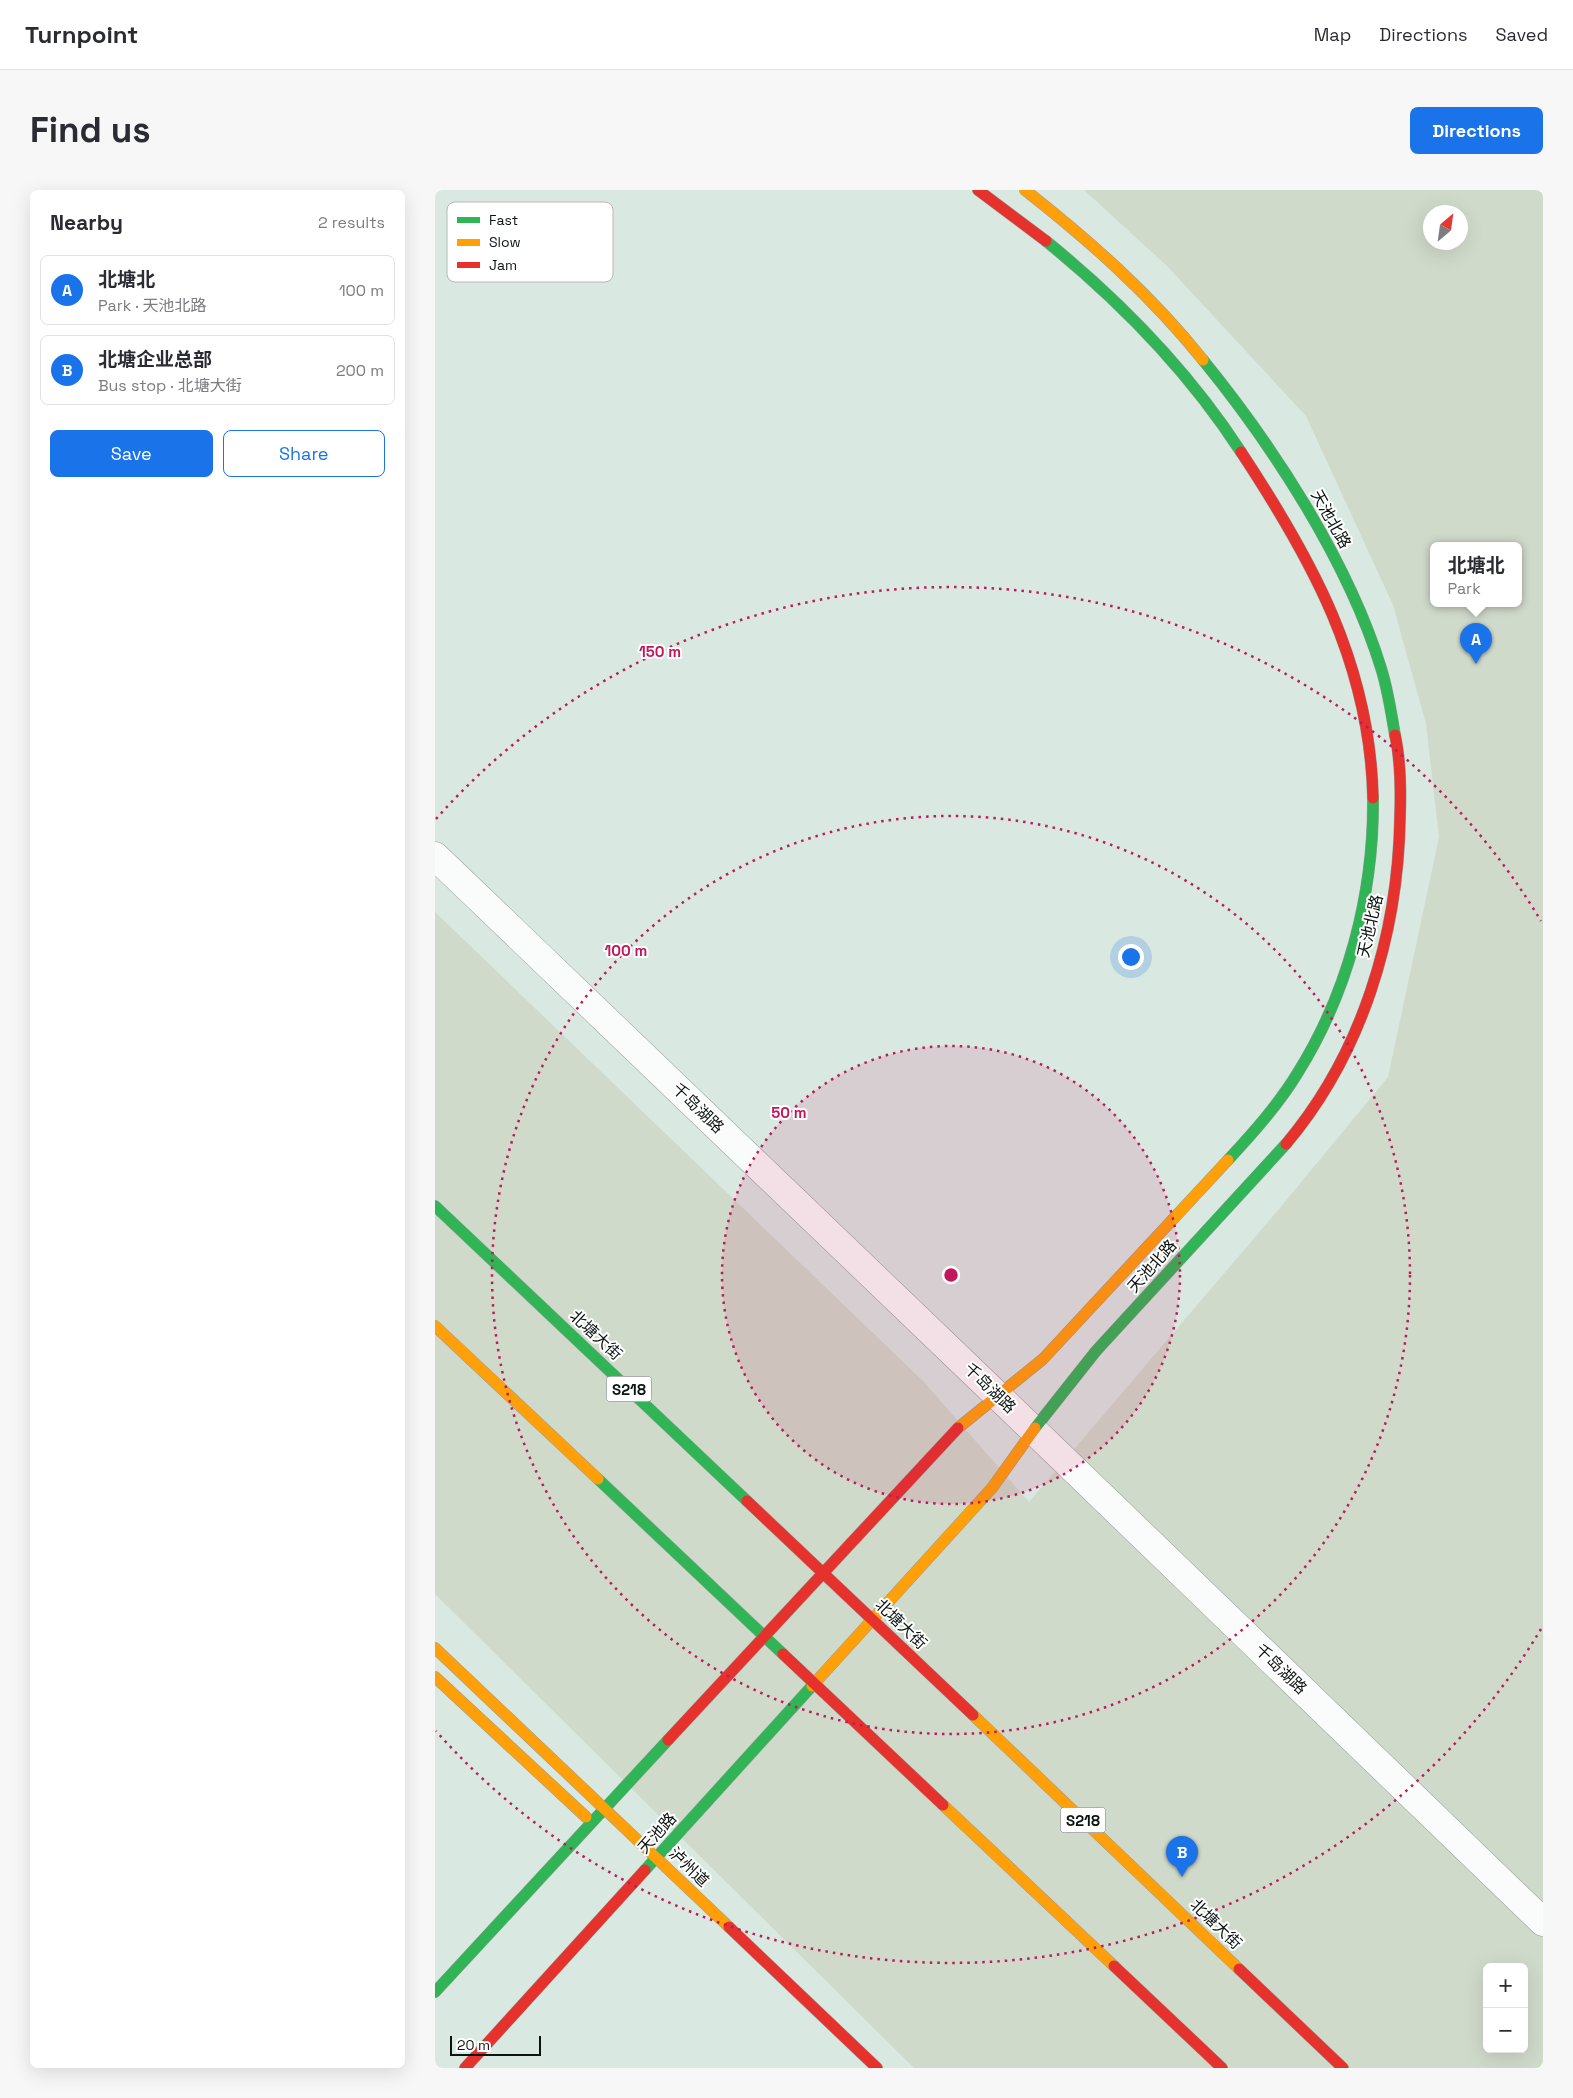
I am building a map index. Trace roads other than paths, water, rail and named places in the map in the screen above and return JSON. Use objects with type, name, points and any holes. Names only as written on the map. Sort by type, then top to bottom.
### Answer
[{"type":"street","name":"天池北路","points":[[823,1572],[953,1433],[1043,1358],[1137,1259],[1262,1122],[1285,1094],[1310,1054],[1346,973],[1365,894],[1372,806],[1371,762],[1367,728],[1353,668],[1329,606],[1311,569],[1250,464],[1231,435],[1188,381],[1111,298],[1055,247],[978,190]]},
{"type":"street","name":"天池北路","points":[[872,1619],[992,1488],[1033,1430],[1076,1375],[1268,1164],[1304,1121],[1325,1092],[1353,1036],[1377,969],[1395,895],[1401,819],[1395,736],[1388,692],[1377,654],[1363,617],[1345,580],[1277,460],[1220,379],[1162,312],[1127,276],[1094,245],[1025,190]]},
{"type":"street","name":"千岛湖路","points":[[435,856],[1543,1922]]},
{"type":"street","name":"北塘大街","points":[[435,1206],[823,1572],[1343,2068]]},
{"type":"street","points":[[435,1326],[1222,2068]]},
{"type":"street","points":[[435,1992],[594,1825],[603,1808],[823,1572]]},
{"type":"street","name":"天池路","points":[[465,2068],[645,1872],[872,1619]]},
{"type":"street","name":"泸州道","points":[[435,1648],[877,2068]]},
{"type":"street","points":[[435,1676],[594,1825]]},
{"type":"place","name":"北塘北","points":[[1476,664]]},
{"type":"place","name":"北塘企业总部","points":[[1182,1877]]}]
